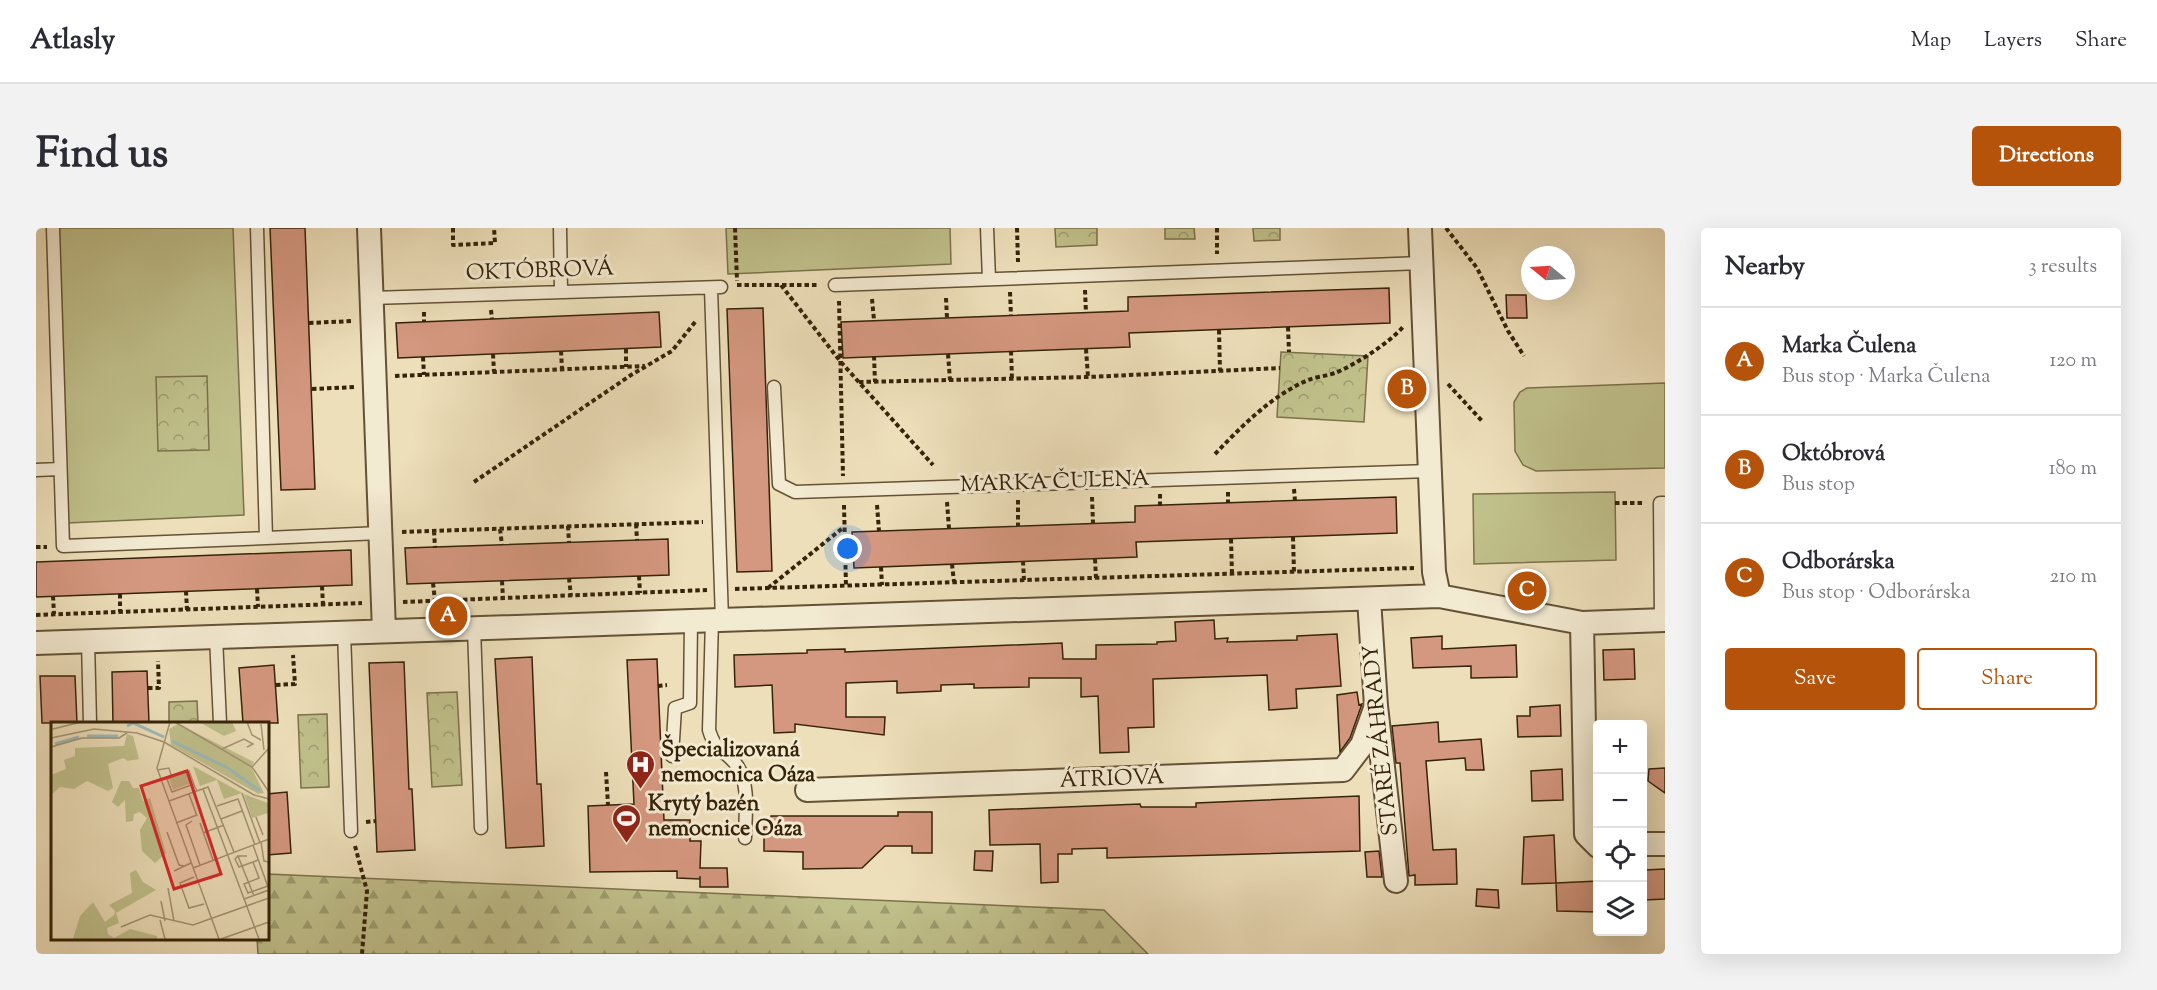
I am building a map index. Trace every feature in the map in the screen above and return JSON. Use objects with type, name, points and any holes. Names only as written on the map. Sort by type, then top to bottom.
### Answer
[{"type":"street","points":[[369,228],[384,631]]},
{"type":"street","points":[[1420,228],[1434,572],[1439,596]]},
{"type":"street","points":[[36,642],[1439,596],[1582,623],[1663,620]]},
{"type":"street","name":"STARÉ ZÁHRADY","points":[[1369,598],[1376,706],[1396,881]]},
{"type":"street","points":[[1582,623],[1586,834],[1593,843]]},
{"type":"street","name":"ÁTRIOVÁ","points":[[807,790],[1343,770],[1362,745],[1376,706]]},
{"type":"street","points":[[1647,844],[1665,844]]},
{"type":"lane","points":[[53,228],[63,546],[380,533]]},
{"type":"lane","points":[[257,228],[266,538]]},
{"type":"lane","points":[[560,228],[561,292]]},
{"type":"lane","points":[[987,228],[989,279]]},
{"type":"lane","points":[[837,285],[1422,263]]},
{"type":"lane","points":[[672,756],[675,708],[690,703],[708,620],[721,590],[711,301],[716,287]]},
{"type":"lane","name":"OKTÓBROVÁ","points":[[371,298],[716,287]]},
{"type":"lane","name":"MARKA ČULENA","points":[[774,387],[778,484],[795,492],[1430,471]]},
{"type":"lane","points":[[36,470],[60,469]]},
{"type":"lane","points":[[1663,503],[1663,620]]},
{"type":"lane","points":[[708,620],[709,730],[713,745],[738,767],[746,793],[745,838]]},
{"type":"lane","points":[[474,628],[481,828]]},
{"type":"lane","points":[[344,632],[351,831]]},
{"type":"lane","points":[[216,637],[220,722]]},
{"type":"lane","points":[[88,641],[90,722]]},
{"type":"path","points":[[453,228],[453,245],[495,243],[494,228]]},
{"type":"path","points":[[735,228],[737,285]]},
{"type":"path","points":[[1017,228],[1019,278]]},
{"type":"path","points":[[1217,228],[1218,270]]},
{"type":"path","points":[[1446,228],[1477,268],[1508,331],[1524,356]]},
{"type":"path","points":[[781,285],[840,361],[933,465]]},
{"type":"path","points":[[716,287],[837,285],[846,586]]},
{"type":"path","points":[[474,482],[646,366],[672,351],[711,301]]},
{"type":"path","points":[[309,323],[357,321]]},
{"type":"path","points":[[1215,454],[1251,417],[1285,393],[1309,380],[1335,373],[1389,341],[1405,324]]},
{"type":"path","points":[[1288,327],[1289,352]]},
{"type":"path","points":[[1219,330],[1220,371]]},
{"type":"path","points":[[626,349],[626,367]]},
{"type":"path","points":[[1086,349],[1088,377]]},
{"type":"path","points":[[561,351],[562,369]]},
{"type":"path","points":[[1011,351],[1012,379]]},
{"type":"path","points":[[493,354],[494,372]]},
{"type":"path","points":[[948,354],[950,380]]},
{"type":"path","points":[[874,356],[875,382]]},
{"type":"path","points":[[423,357],[424,375]]},
{"type":"path","points":[[388,376],[646,366]]},
{"type":"path","points":[[858,382],[1088,377],[1280,368]]},
{"type":"path","points":[[1445,379],[1482,421]]},
{"type":"path","points":[[312,389],[360,387]]},
{"type":"path","points":[[1091,481],[1093,523]]},
{"type":"path","points":[[1017,484],[1018,526]]},
{"type":"path","points":[[946,487],[949,529]]},
{"type":"path","points":[[876,489],[879,531]]},
{"type":"path","points":[[1615,503],[1663,503]]},
{"type":"path","points":[[380,533],[718,521]]},
{"type":"path","points":[[636,524],[637,540]]},
{"type":"path","points":[[568,526],[569,543]]},
{"type":"path","points":[[768,588],[845,527]]},
{"type":"path","points":[[500,529],[502,545]]},
{"type":"path","points":[[434,531],[435,548]]},
{"type":"path","points":[[1293,537],[1294,572]]},
{"type":"path","points":[[1231,539],[1232,574]]},
{"type":"path","points":[[1095,559],[1096,578]]},
{"type":"path","points":[[1023,561],[1024,580]]},
{"type":"path","points":[[952,564],[954,582]]},
{"type":"path","points":[[881,567],[882,585]]},
{"type":"path","points":[[36,615],[954,582],[1416,568],[1434,572]]},
{"type":"path","points":[[639,576],[640,593]]},
{"type":"path","points":[[569,578],[571,596]]},
{"type":"path","points":[[502,580],[503,598]]},
{"type":"path","points":[[434,583],[435,601]]},
{"type":"path","points":[[321,586],[323,605]]},
{"type":"path","points":[[257,589],[258,607]]},
{"type":"path","points":[[186,591],[187,610]]},
{"type":"path","points":[[120,594],[120,612]]},
{"type":"path","points":[[53,596],[54,614]]},
{"type":"path","points":[[276,686],[295,684],[292,648]]},
{"type":"path","points":[[148,688],[159,688],[158,654]]},
{"type":"path","points":[[658,686],[667,685]]},
{"type":"path","points":[[606,772],[608,805]]},
{"type":"path","points":[[351,831],[367,891],[362,954]]},
{"type":"green space","points":[[58,228],[233,228],[244,515],[67,523]]},
{"type":"green space","points":[[726,228],[950,228],[951,264],[728,274]]},
{"type":"green space","points":[[1055,228],[1097,228],[1097,245],[1056,247]]},
{"type":"green space","points":[[1165,228],[1194,228],[1195,239],[1165,239]]},
{"type":"green space","points":[[1253,228],[1280,228],[1280,240],[1254,241]]},
{"type":"green space","points":[[1281,352],[1368,356],[1364,422],[1277,417]]},
{"type":"green space","points":[[207,376],[209,450],[158,451],[156,377]]},
{"type":"green space","points":[[1665,383],[1665,468],[1536,471],[1523,465],[1515,451],[1514,402],[1520,392],[1527,388]]},
{"type":"green space","points":[[1615,492],[1616,560],[1474,564],[1473,494]]},
{"type":"green space","points":[[457,692],[462,785],[432,787],[427,693]]},
{"type":"green space","points":[[197,701],[198,722],[169,722],[169,702]]},
{"type":"green space","points":[[327,714],[329,787],[301,788],[298,715]]},
{"type":"green space","points":[[268,874],[1104,910],[1148,954],[258,954],[257,939],[268,939]]},
{"type":"building","points":[[270,228],[305,228],[315,489],[281,490]]},
{"type":"building","points":[[1389,288],[1390,323],[1129,333],[1130,347],[843,358],[841,322],[1128,311],[1128,297]]},
{"type":"building","points":[[1506,295],[1521,295],[1521,300],[1526,300],[1527,318],[1507,318]]},
{"type":"building","points":[[763,308],[772,571],[737,572],[727,309]]},
{"type":"building","points":[[659,312],[661,347],[398,358],[396,323]]},
{"type":"building","points":[[1396,497],[1397,533],[1136,542],[1137,557],[854,568],[852,532],[1135,522],[1135,506]]},
{"type":"building","points":[[668,539],[669,575],[407,584],[405,548]]},
{"type":"building","points":[[351,550],[352,585],[36,597],[36,562]]},
{"type":"building","points":[[1214,620],[1215,639],[1228,638],[1227,642],[1297,640],[1297,636],[1337,634],[1341,686],[1296,689],[1297,708],[1269,710],[1267,675],[1153,679],[1154,727],[1128,728],[1129,752],[1100,753],[1098,696],[1081,697],[1081,678],[1029,678],[1029,687],[974,688],[974,684],[941,685],[941,691],[897,693],[897,681],[846,683],[846,717],[885,717],[884,735],[795,724],[795,732],[774,733],[772,685],[735,687],[734,655],[807,653],[807,650],[845,649],[845,652],[1062,643],[1063,659],[1096,659],[1096,645],[1157,644],[1157,642],[1176,641],[1175,622]]},
{"type":"building","points":[[1442,636],[1442,649],[1516,645],[1517,677],[1471,678],[1471,666],[1413,668],[1411,638]]},
{"type":"building","points":[[1634,649],[1635,679],[1604,680],[1603,650]]},
{"type":"building","points":[[532,657],[537,784],[541,784],[544,846],[506,848],[495,659]]},
{"type":"building","points":[[657,659],[664,820],[690,820],[690,841],[701,841],[700,868],[727,868],[728,887],[700,887],[700,879],[677,878],[677,871],[590,872],[588,806],[634,804],[627,660]]},
{"type":"building","points":[[404,662],[409,789],[412,789],[415,850],[377,852],[369,663]]},
{"type":"building","points":[[274,665],[278,723],[243,722],[239,668]]},
{"type":"building","points":[[147,671],[149,722],[113,722],[112,672]]},
{"type":"building","points":[[40,676],[75,676],[77,722],[42,723]]},
{"type":"building","points":[[1357,692],[1359,705],[1362,704],[1350,738],[1340,752],[1337,695]]},
{"type":"building","points":[[1560,705],[1561,736],[1518,737],[1517,716],[1530,716],[1530,707]]},
{"type":"building","points":[[1438,722],[1439,742],[1481,739],[1484,770],[1466,770],[1465,758],[1426,761],[1433,850],[1456,849],[1457,884],[1415,885],[1415,875],[1409,876],[1400,763],[1396,763],[1392,726]]},
{"type":"building","points":[[1665,768],[1665,793],[1648,781],[1649,769]]},
{"type":"building","points":[[1562,769],[1563,800],[1532,801],[1531,771]]},
{"type":"building","points":[[287,792],[291,853],[268,855],[268,794]]},
{"type":"building","points":[[1359,796],[1360,851],[1107,858],[1107,848],[1072,849],[1072,854],[1058,854],[1058,882],[1041,883],[1040,844],[990,845],[989,810],[1140,804],[1141,807],[1196,807],[1196,803]]},
{"type":"building","points":[[898,812],[932,812],[932,853],[912,853],[912,846],[885,846],[862,868],[803,869],[803,852],[764,851],[764,827],[770,827],[771,816],[898,816]]},
{"type":"building","points":[[1554,835],[1556,883],[1522,884],[1524,837]]},
{"type":"building","points":[[975,851],[993,851],[992,871],[974,870]]},
{"type":"building","points":[[1379,851],[1382,877],[1367,877],[1365,852]]},
{"type":"building","points":[[1665,869],[1665,899],[1647,900],[1647,870]]},
{"type":"building","points":[[1593,881],[1593,912],[1557,911],[1556,883]]},
{"type":"building","points":[[1477,889],[1498,890],[1499,908],[1476,906]]},
{"type":"place","name":"Októbrová","points":[[1407,389]]},
{"type":"place","name":"Odborárska","points":[[1527,591]]},
{"type":"place","name":"Marka Čulena","points":[[448,616]]},
{"type":"place","name":"Špecializovaná nemocnica Oáza","points":[[640,790]]},
{"type":"place","name":"Krytý bazén nemocnice Oáza","points":[[627,844]]}]
